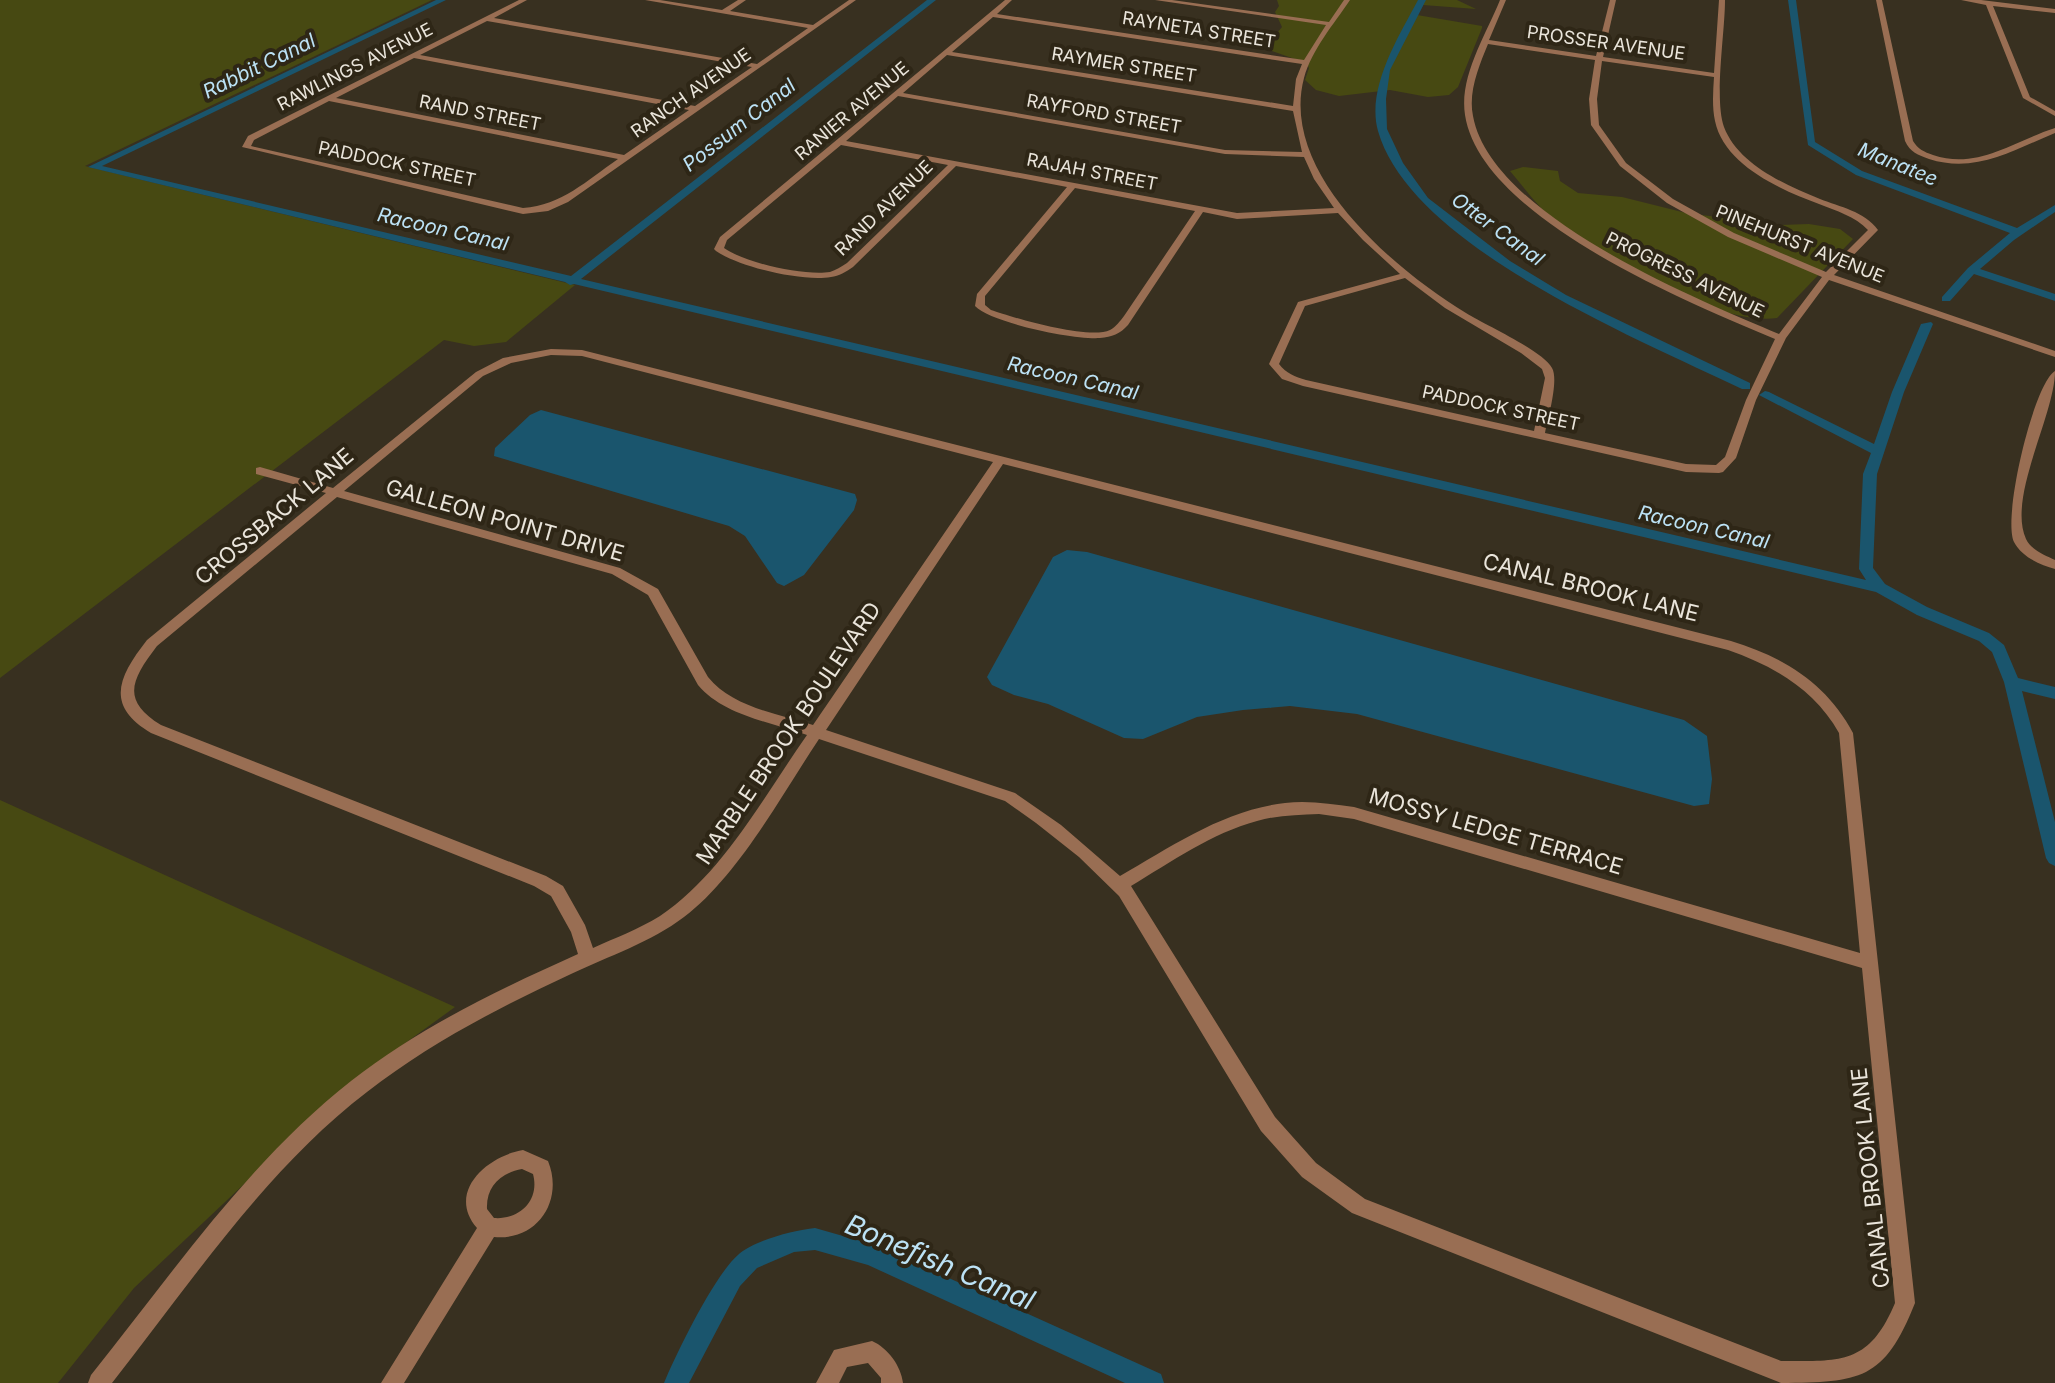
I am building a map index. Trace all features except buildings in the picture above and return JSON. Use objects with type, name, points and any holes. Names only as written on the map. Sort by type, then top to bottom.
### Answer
[{"type":"street","name":"RAWLINGS AVENUE","points":[[245,144],[524,0]]},
{"type":"street","points":[[648,0],[814,27]]},
{"type":"street","points":[[724,12],[743,0]]},
{"type":"street","name":"RANCH AVENUE","points":[[545,209],[565,200],[853,0]]},
{"type":"street","name":"RANIER AVENUE","points":[[835,274],[818,276],[723,254],[719,249],[723,239],[1009,0]]},
{"type":"street","points":[[1158,0],[1331,24]]},
{"type":"street","points":[[1347,0],[1307,63],[1300,81],[1296,109],[1306,155],[1340,210],[1407,275],[1448,306],[1547,368],[1550,378],[1539,434]]},
{"type":"street","name":"PROGRESS AVENUE","points":[[1503,0],[1470,85],[1470,118],[1484,150],[1514,189],[1564,229],[1618,262],[1686,297],[1781,338]]},
{"type":"street","name":"PINEHURST AVENUE","points":[[1613,0],[1593,95],[1593,118],[1606,145],[1630,171],[1671,202],[1712,226],[1828,275],[2055,354]]},
{"type":"street","points":[[1722,0],[1720,125],[1734,149],[1772,178],[1871,225],[1873,230],[1828,275],[1781,338]]},
{"type":"street","points":[[1879,0],[1909,141],[1916,151],[1931,158],[1969,165],[2055,130]]},
{"type":"street","points":[[1964,0],[2055,11]]},
{"type":"street","points":[[1989,3],[2027,98],[2055,114]]},
{"type":"street","name":"RAYNETA STREET","points":[[992,15],[1307,63]]},
{"type":"street","points":[[487,19],[758,66]]},
{"type":"street","name":"PROSSER AVENUE","points":[[1487,42],[1719,76]]},
{"type":"street","name":"RAYMER STREET","points":[[947,53],[1296,109]]},
{"type":"street","points":[[413,56],[696,109]]},
{"type":"street","name":"RAYFORD STREET","points":[[897,94],[1225,152],[1306,155]]},
{"type":"street","name":"RAND STREET","points":[[329,99],[624,158]]},
{"type":"street","name":"RAJAH STREET","points":[[840,142],[1249,217],[1340,210]]},
{"type":"street","name":"PADDOCK STREET","points":[[245,144],[260,153],[523,211],[545,209]]},
{"type":"street","name":"RAND AVENUE","points":[[835,274],[850,265],[954,163]]},
{"type":"street","points":[[1073,185],[980,296],[980,306],[998,316],[1094,336],[1109,335],[1120,329],[1201,209]]},
{"type":"street","name":"PADDOCK STREET","points":[[1407,275],[1301,304],[1274,364],[1278,371],[1287,379],[1303,383],[1686,468],[1719,469],[1730,458],[1751,400],[1781,338]]},
{"type":"street","name":"CROSSBACK LANE","points":[[588,958],[579,930],[557,891],[540,881],[136,719],[128,705],[127,686],[135,664],[152,643],[482,370],[509,358],[561,350],[582,353],[1001,459]]},
{"type":"street","points":[[2055,374],[2032,439],[2015,518],[2020,542],[2032,553],[2055,565]]},
{"type":"street","name":"MARBLE BROOK BOULEVARD","points":[[99,1383],[255,1188],[323,1117],[366,1082],[463,1020],[654,928],[681,912],[701,894],[717,877],[1001,459]]},
{"type":"street","name":"CANAL BROOK LANE","points":[[817,731],[1010,797],[1068,837],[1118,885],[1268,1124],[1319,1182],[1359,1206],[1781,1372],[1819,1372],[1854,1367],[1881,1352],[1896,1331],[1905,1303],[1846,733],[1833,710],[1782,667],[1731,646],[1001,459]]},
{"type":"street","name":"GALLEON POINT DRIVE","points":[[260,471],[629,576],[653,592],[712,692],[729,703],[817,731]]},
{"type":"street","name":"MOSSY LEDGE TERRACE","points":[[1118,885],[1243,817],[1275,808],[1314,806],[1354,813],[1870,963]]},
{"type":"street","points":[[392,1383],[489,1227]]},
{"type":"street","points":[[827,1383],[841,1357],[872,1352],[891,1373],[892,1383]]},
{"type":"shaded area","points":[[0,0],[432,0],[85,166],[575,285],[506,342],[474,346],[444,340],[0,678]]},
{"type":"shaded area","points":[[1277,0],[1457,0],[1476,9],[1423,5],[1417,15],[1482,28],[1458,87],[1449,95],[1428,97],[1390,90],[1339,96],[1316,90],[1305,80],[1309,68],[1306,63],[1272,51],[1272,39],[1282,27],[1275,12],[1279,6]]},
{"type":"shaded area","points":[[1523,167],[1558,171],[1560,181],[1578,193],[1622,197],[1686,213],[1840,229],[1853,239],[1777,318],[1751,318],[1691,300],[1659,285],[1572,233],[1535,201],[1510,171]]},
{"type":"shaded area","points":[[0,800],[455,1007],[353,1081],[134,1288],[58,1383],[0,1383]]},
{"type":"water","points":[[541,410],[855,494],[854,510],[804,575],[784,586],[777,583],[745,536],[729,526],[494,456],[495,448],[530,415]]},
{"type":"water","points":[[1067,550],[1087,552],[1684,720],[1707,736],[1712,779],[1709,804],[1694,806],[1357,714],[1290,706],[1243,710],[1197,717],[1143,739],[1124,738],[1048,704],[1014,695],[992,685],[987,677],[1053,557]]},
{"type":"waterway","name":"Racoon Canal","points":[[442,0],[93,167],[573,280]]},
{"type":"waterway","name":"Possum Canal","points":[[573,280],[932,0]]},
{"type":"waterway","name":"Otter Canal","points":[[1422,0],[1386,70],[1382,129],[1398,163],[1424,200],[1506,263],[1562,297],[1746,386]]},
{"type":"waterway","name":"Manatee","points":[[1792,0],[1811,143],[1859,173],[2018,232]]},
{"type":"waterway","points":[[1973,270],[1996,249],[2055,208]]},
{"type":"waterway","points":[[1946,299],[1973,270]]},
{"type":"waterway","points":[[1973,270],[2055,298]]},
{"type":"waterway","name":"Racoon Canal","points":[[573,280],[1880,588]]},
{"type":"waterway","points":[[1878,451],[1898,392],[1927,324]]},
{"type":"waterway","name":"Otter Canal","points":[[1765,395],[1878,451]]},
{"type":"waterway","points":[[1878,451],[1870,474],[1866,569],[1880,588]]},
{"type":"waterway","name":"Racoon Canal","points":[[1880,588],[1922,611],[1984,637],[1999,649],[2012,682]]},
{"type":"waterway","name":"Bonefish Canal","points":[[2012,682],[2055,693]]},
{"type":"waterway","name":"Bonefish Canal","points":[[2012,682],[2055,858]]},
{"type":"waterway","name":"Bonefish Canal","points":[[676,1383],[732,1278],[749,1260],[794,1241],[815,1239],[870,1254],[1152,1383]]},
{"type":"water label","name":"Rabbit Canal","points":[[259,66]]}]
